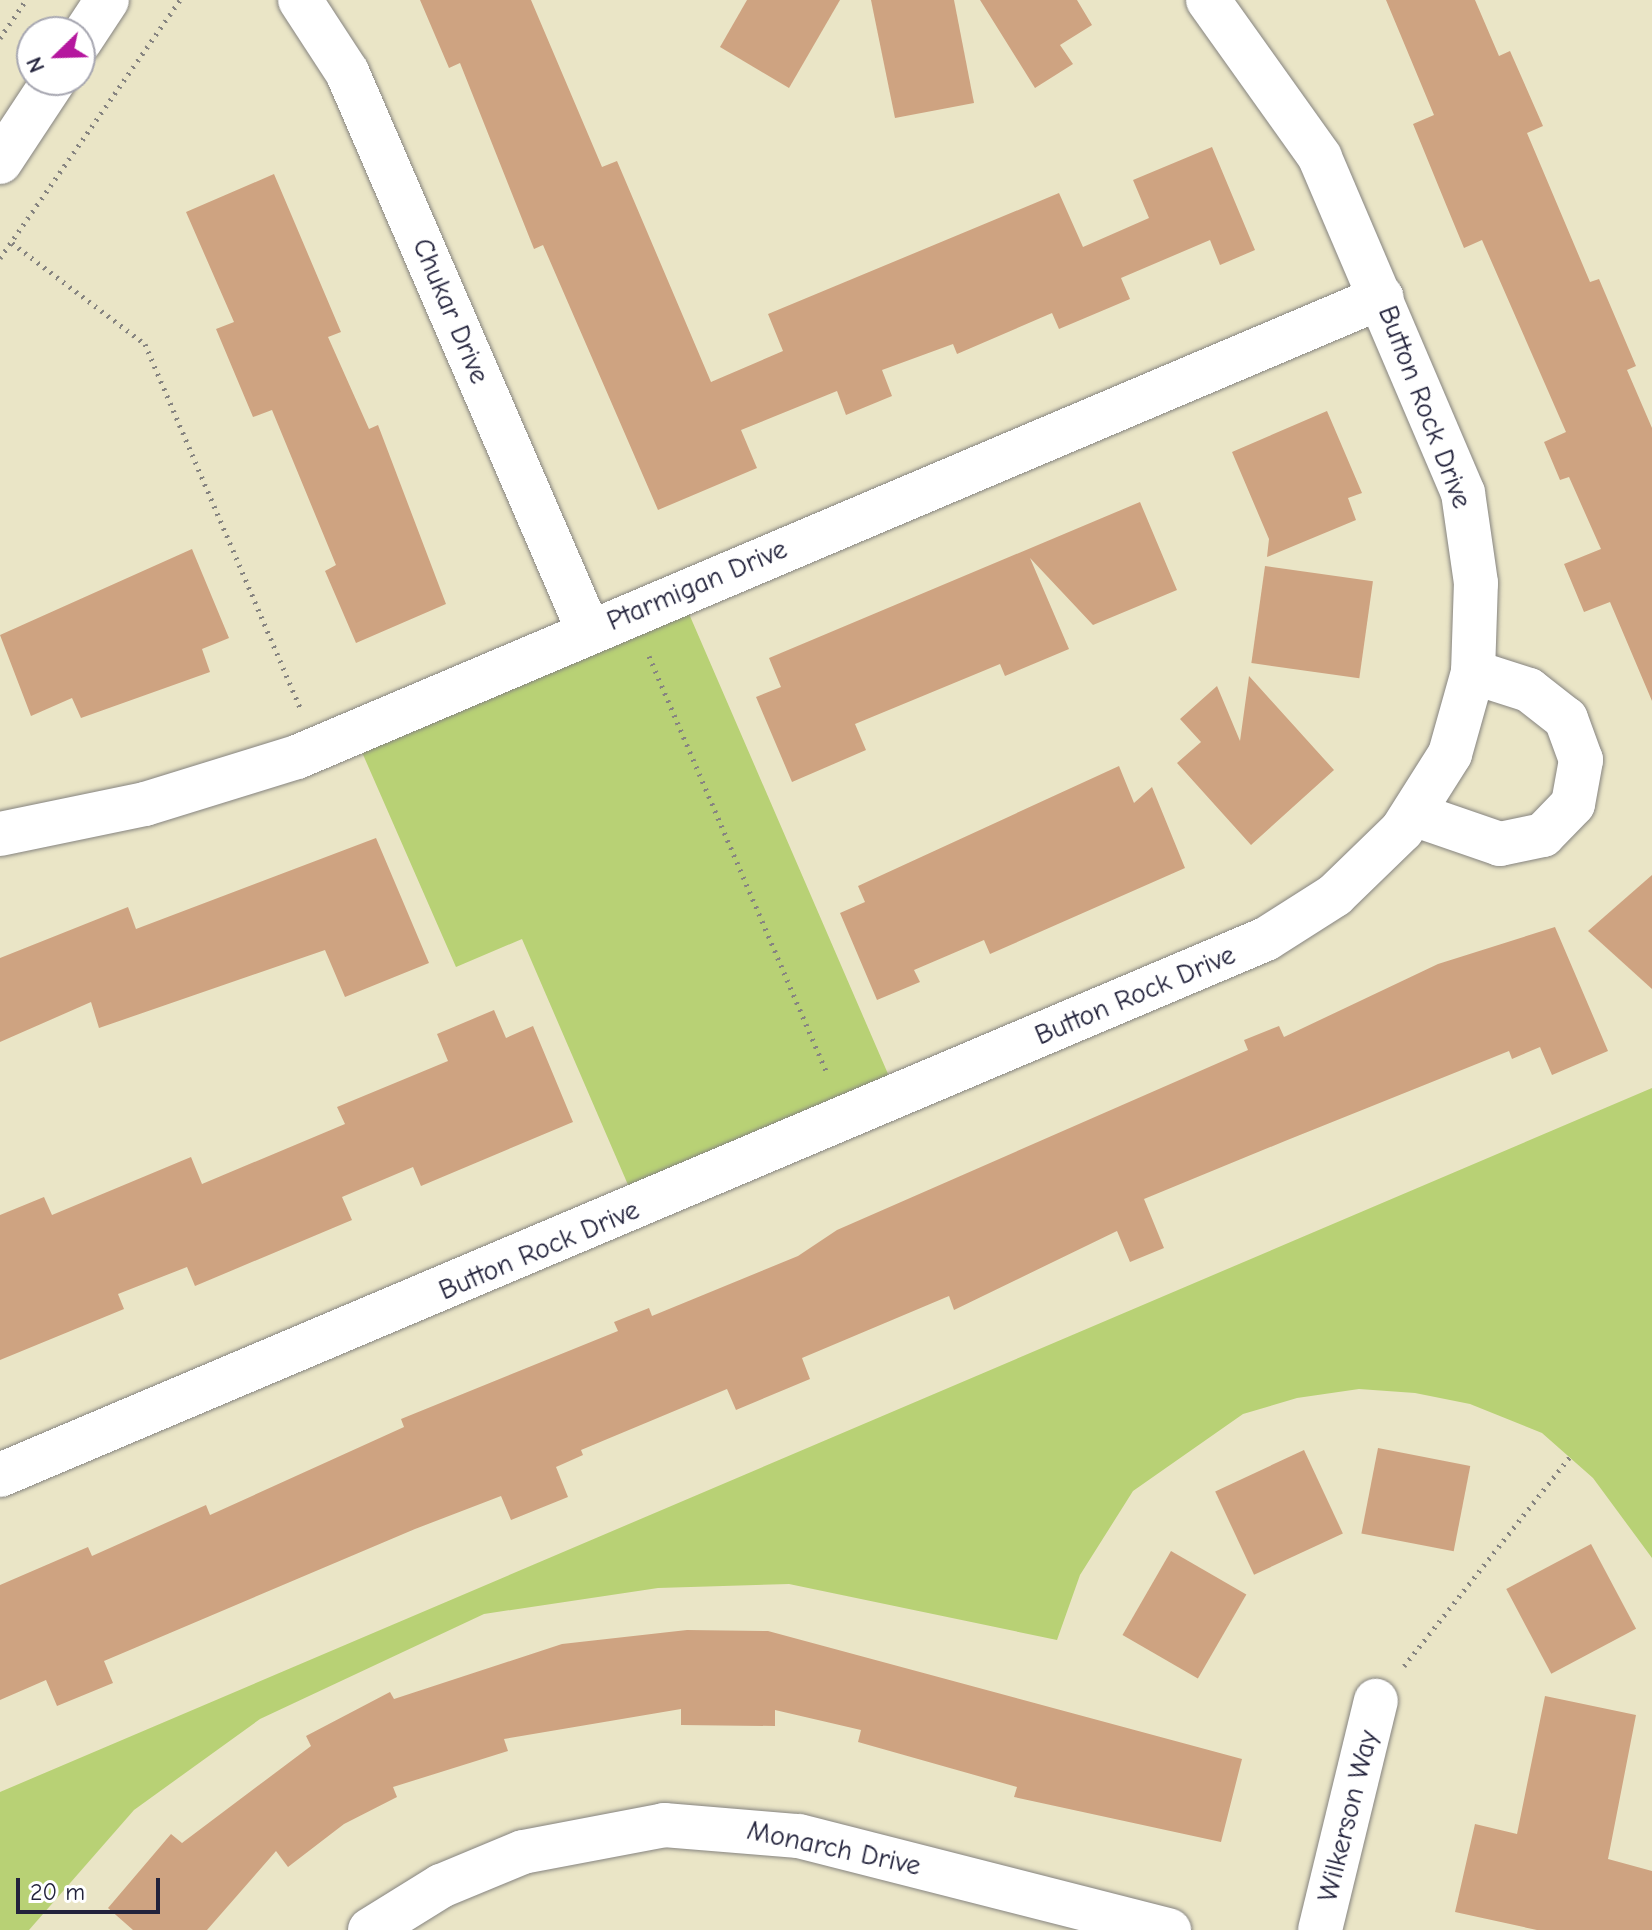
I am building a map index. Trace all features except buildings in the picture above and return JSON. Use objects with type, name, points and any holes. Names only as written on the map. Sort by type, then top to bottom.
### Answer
[{"type":"street","points":[[96,17],[107,0]]},
{"type":"street","name":"Chukar Drive","points":[[300,0],[347,72],[588,630]]},
{"type":"street","name":"Button Rock Drive","points":[[0,1475],[846,1119],[1302,920],[1371,862],[1413,814],[1450,754],[1473,672],[1476,583],[1463,493],[1320,157],[1208,0]]},
{"type":"street","points":[[0,162],[43,96]]},
{"type":"street","name":"Ptarmigan Drive","points":[[0,834],[145,804],[317,749],[630,612],[1382,297]]},
{"type":"street","points":[[1413,814],[1500,844],[1543,835],[1573,804],[1581,760],[1566,719],[1529,690],[1473,672]]},
{"type":"street","name":"Wilkerson Way","points":[[1320,1930],[1376,1701]]},
{"type":"street","name":"Monarch Drive","points":[[370,1930],[441,1886],[523,1852],[664,1825],[799,1836],[1169,1930]]},
{"type":"path","points":[[0,38],[26,0]]},
{"type":"path","points":[[0,258],[180,0]]},
{"type":"path","points":[[12,243],[145,344],[317,749]]},
{"type":"path","points":[[630,612],[846,1119]]},
{"type":"path","points":[[1376,1701],[1571,1455]]},
{"type":"green space","points":[[680,593],[898,1097],[638,1208],[522,939],[456,967],[354,734]]},
{"type":"green space","points":[[1652,1088],[1652,1558],[1593,1478],[1542,1433],[1470,1404],[1415,1393],[1359,1389],[1297,1398],[1243,1414],[1133,1491],[1080,1575],[1057,1640],[789,1584],[658,1588],[484,1614],[260,1719],[134,1810],[29,1930],[0,1930],[0,1792]]}]
